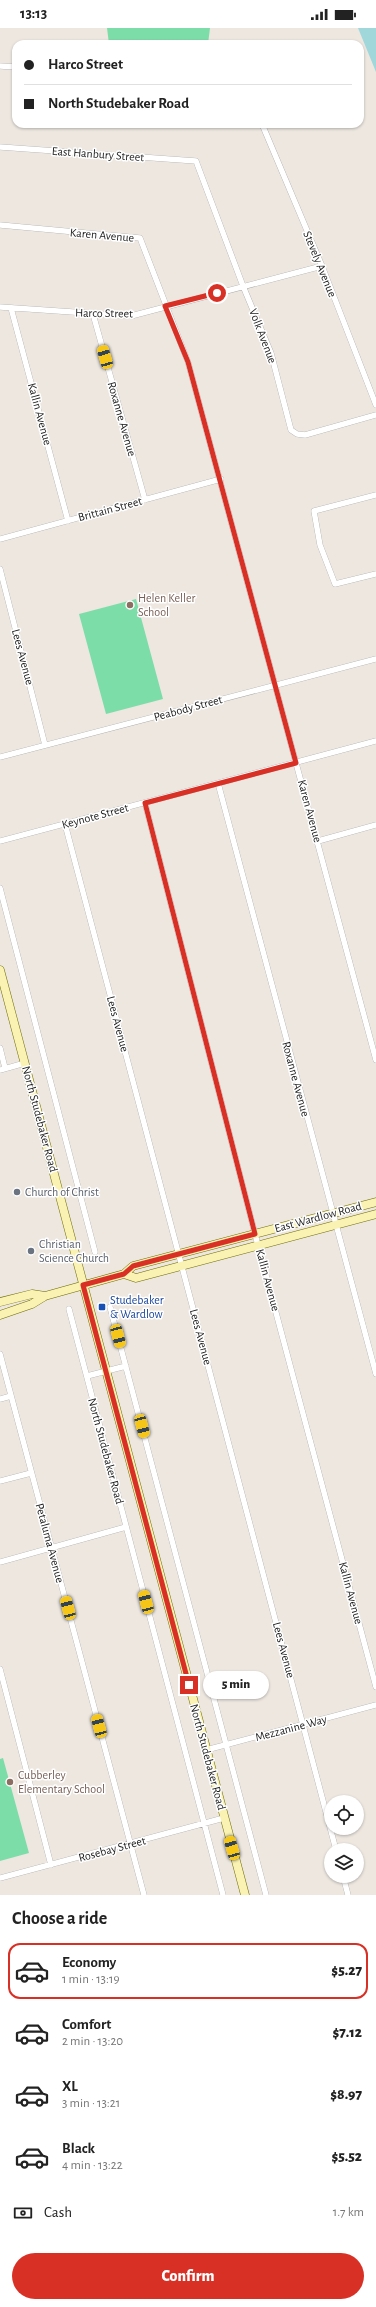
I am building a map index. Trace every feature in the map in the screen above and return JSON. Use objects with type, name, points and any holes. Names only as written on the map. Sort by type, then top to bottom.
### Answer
[{"type":"main road","name":"North Studebaker Road","points":[[0,970],[244,1895]]},
{"type":"main road","name":"East Wardlow Road","points":[[0,1315],[32,1304],[45,1296],[124,1274],[133,1266],[376,1202]]},
{"type":"main road","name":"East Wardlow Road","points":[[124,1274],[136,1278],[376,1214]]},
{"type":"main road","name":"East Wardlow Road","points":[[0,1302],[32,1294],[45,1296]]},
{"type":"street","points":[[0,66],[12,67]]},
{"type":"street","name":"Stevely Avenue","points":[[264,128],[322,266],[376,405]]},
{"type":"street","name":"East Hanbury Street","points":[[0,147],[196,161]]},
{"type":"street","name":"Volk Avenue","points":[[196,161],[243,286],[271,353],[291,430],[297,434],[305,435],[376,415]]},
{"type":"street","name":"Karen Avenue","points":[[0,225],[140,238],[165,306],[188,362],[221,479],[376,1060]]},
{"type":"street","name":"Harco Street","points":[[0,307],[131,316],[322,266]]},
{"type":"street","name":"Kallin Avenue","points":[[12,308],[68,521]]},
{"type":"street","name":"Roxanne Avenue","points":[[93,314],[145,500]]},
{"type":"street","name":"Brittain Street","points":[[0,539],[221,479]]},
{"type":"street","points":[[376,495],[314,511],[320,545],[335,584],[376,574]]},
{"type":"street","name":"Lees Avenue","points":[[0,569],[45,745]]},
{"type":"street","name":"Peabody Street","points":[[0,757],[376,659]]},
{"type":"street","name":"Keynote Street","points":[[0,842],[376,742]]},
{"type":"street","name":"Roxanne Avenue","points":[[218,783],[376,1374]]},
{"type":"street","name":"Kallin Avenue","points":[[145,803],[258,1246],[376,1687]]},
{"type":"street","name":"Lees Avenue","points":[[65,824],[334,1843]]},
{"type":"street","points":[[318,841],[376,825]]},
{"type":"street","name":"North Studebaker Road","points":[[0,888],[95,1252]]},
{"type":"street","name":"North Studebaker Road","points":[[0,1048],[3,1069]]},
{"type":"street","points":[[3,1069],[25,1063]]},
{"type":"street","name":"North Studebaker Road","points":[[110,1307],[266,1895]]},
{"type":"street","name":"North Studebaker Road","points":[[69,1309],[223,1895]]},
{"type":"street","name":"Petaluma Avenue","points":[[0,1354],[144,1895]]},
{"type":"street","points":[[87,1376],[126,1366]]},
{"type":"street","points":[[0,1399],[11,1396]]},
{"type":"street","points":[[0,1481],[31,1473]]},
{"type":"street","points":[[0,1562],[126,1527]]},
{"type":"street","points":[[0,1669],[51,1865]]},
{"type":"street","name":"Mezzanine Way","points":[[206,1750],[376,1706]]},
{"type":"street","name":"Rosebay Street","points":[[0,1878],[224,1818]]},
{"type":"street","points":[[345,1883],[348,1895]]},
{"type":"green space","points":[[107,28],[210,28],[208,40],[108,40]]},
{"type":"green space","points":[[136,599],[163,699],[106,714],[79,614]]},
{"type":"green space","points":[[3,1758],[29,1853],[0,1861],[0,1759]]},
{"type":"water","points":[[358,28],[376,28],[376,72],[364,40]]},
{"type":"place","name":"Helen Keller School","points":[[130,605]]},
{"type":"place","name":"Church of Christ","points":[[17,1192]]},
{"type":"place","name":"Christian Science Church","points":[[31,1251]]},
{"type":"place","name":"Studebaker & Wardlow","points":[[102,1307]]},
{"type":"place","name":"Cubberley Elementary School","points":[[10,1782]]},
{"type":"route","points":[[189,1685],[83,1285],[124,1274],[133,1266],[255,1234],[145,803],[296,763],[261,628],[188,362],[165,306],[217,293]]}]
